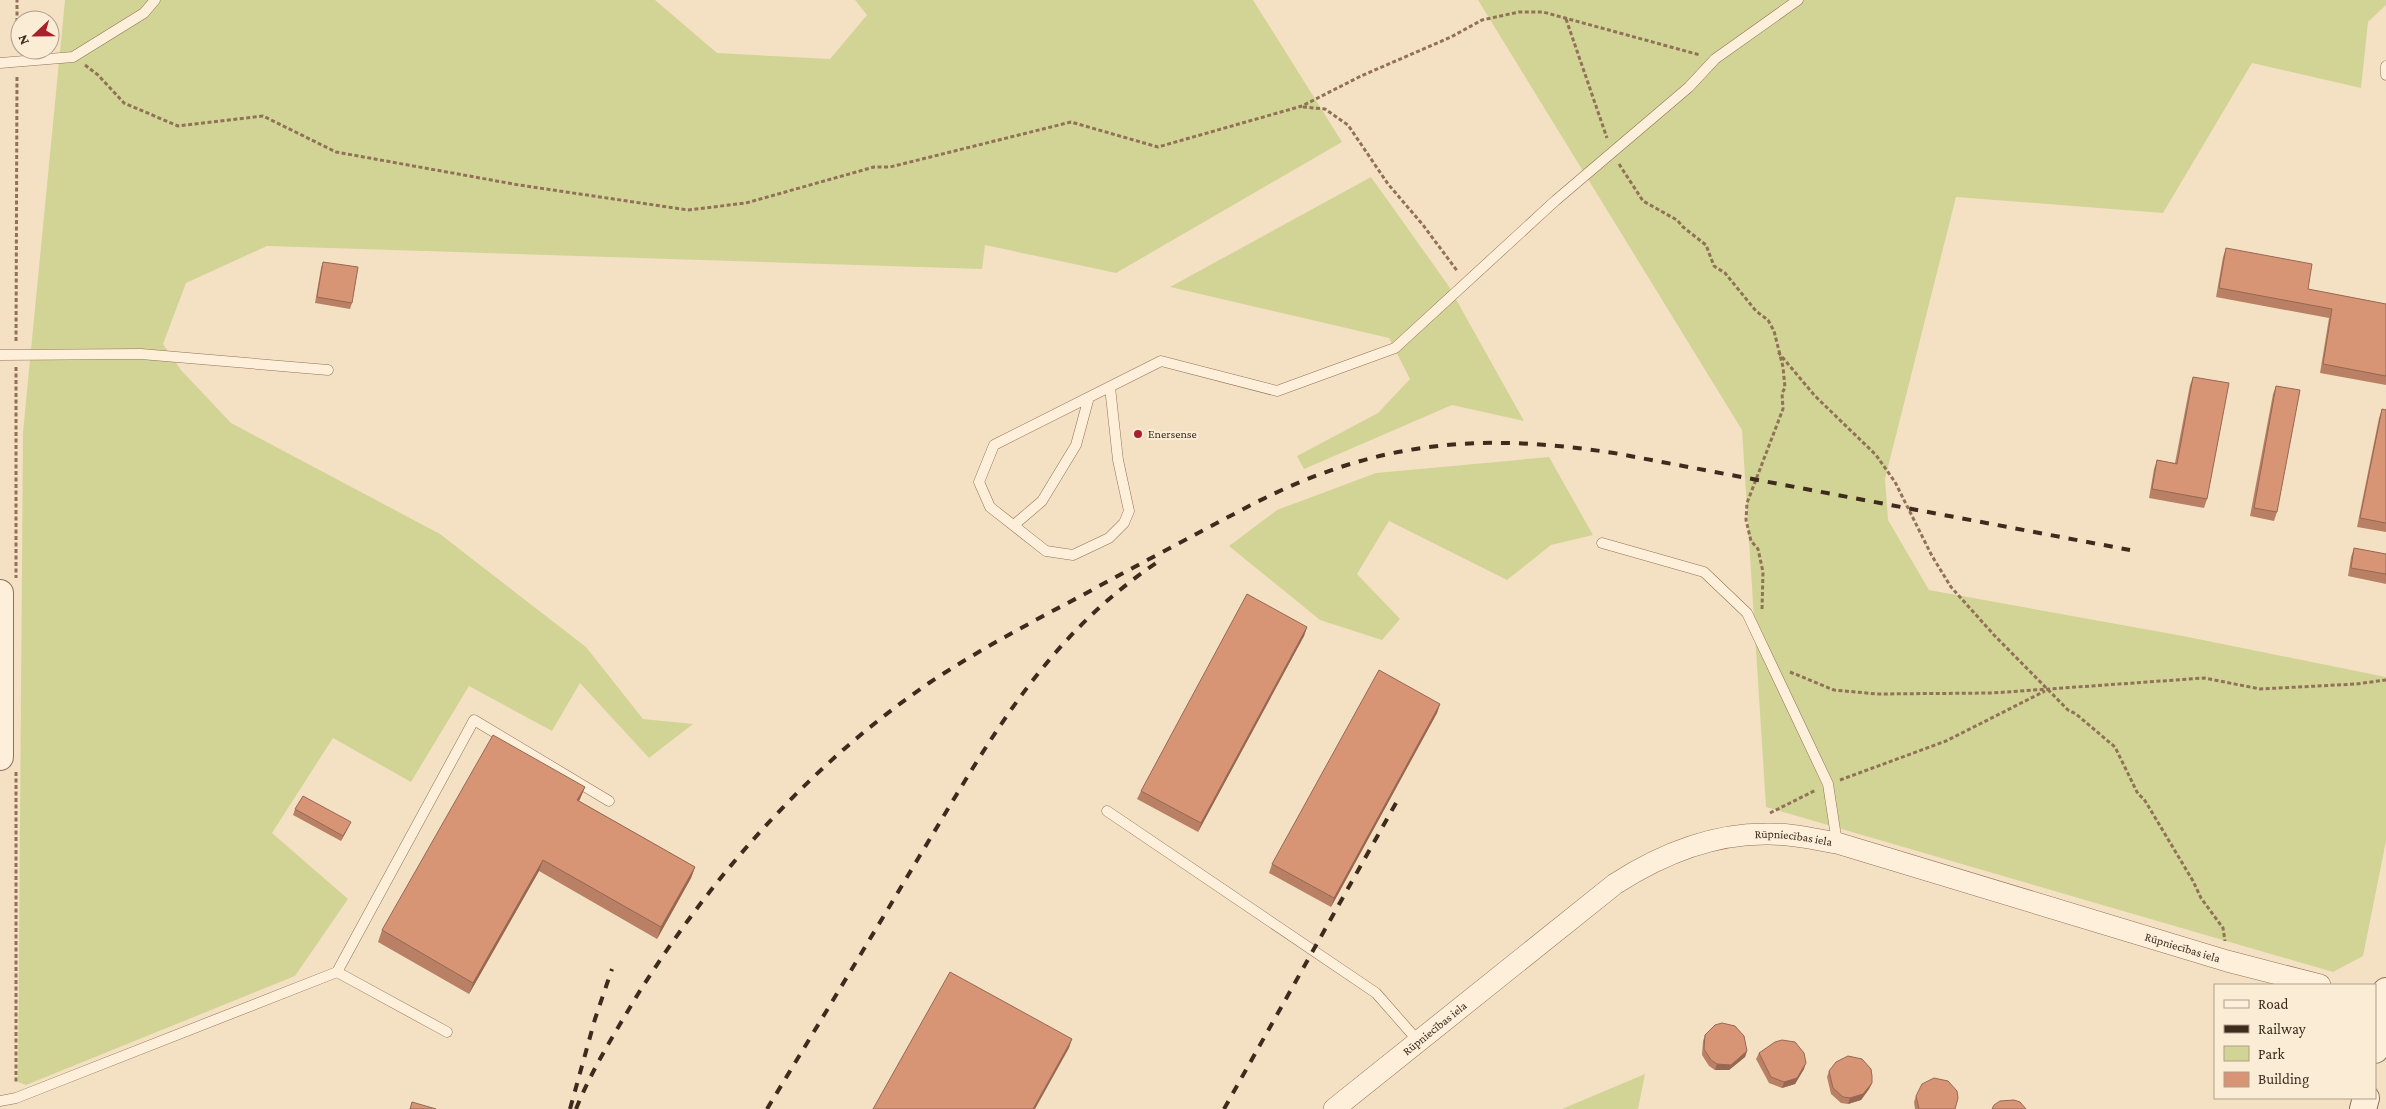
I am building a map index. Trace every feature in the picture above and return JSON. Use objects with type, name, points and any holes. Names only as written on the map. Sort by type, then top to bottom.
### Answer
[{"type":"street","points":[[8,588],[8,764]]},
{"type":"street","name":"Rūpniecības iela","points":[[1334,1109],[1615,884],[1659,858],[1697,844],[1728,837],[1765,834],[1801,836],[1836,843],[2226,961],[2316,984]]},
{"type":"street","points":[[2376,1043],[2382,998]]},
{"type":"lane","points":[[0,64],[73,57],[144,14],[155,0]]},
{"type":"lane","points":[[1110,387],[1118,460],[1129,511],[1124,523],[1109,538],[1073,555],[1046,551],[990,507],[980,482],[994,445],[1161,361],[1277,391],[1395,348],[1611,153],[1689,87],[1715,59],[1798,0]]},
{"type":"lane","points":[[2386,66],[2386,76]]},
{"type":"lane","points":[[0,355],[141,354],[328,370]]},
{"type":"lane","points":[[1014,525],[1042,501],[1076,445],[1089,397]]},
{"type":"lane","points":[[1602,543],[1704,572],[1747,613],[1773,664],[1828,784],[1836,843]]},
{"type":"lane","points":[[0,1101],[16,1098],[337,972],[474,720],[609,801]]},
{"type":"lane","points":[[1107,811],[1376,993],[1419,1042]]},
{"type":"lane","points":[[337,972],[447,1032]]},
{"type":"path","points":[[8,588],[16,356],[17,0]]},
{"type":"path","points":[[73,57],[98,75],[124,103],[178,126],[263,116],[336,152],[519,185],[688,210],[746,204],[874,167],[890,168],[1071,122],[1158,147],[1302,106],[1361,76],[1452,37],[1482,20],[1527,12],[1543,12],[1715,59]]},
{"type":"path","points":[[1566,18],[1611,153],[1643,201],[1677,220],[1683,228],[1706,244],[1714,266],[1725,273],[1756,311],[1768,320],[1774,331],[1783,367],[1785,388],[1782,393],[1783,409],[1747,503],[1748,527],[1751,541],[1758,549],[1762,572],[1760,599],[1763,621],[1754,627]]},
{"type":"path","points":[[1302,106],[1325,109],[1348,125],[1388,184],[1423,225],[1466,282]]},
{"type":"path","points":[[1778,352],[1815,396],[1876,455],[1895,482],[1932,556],[1951,587],[2068,710],[2076,714],[2115,747],[2138,794],[2144,799],[2194,882],[2201,898],[2223,928],[2226,961]]},
{"type":"path","points":[[1773,664],[1834,690],[1877,694],[1992,694],[2204,678],[2260,689],[2356,684],[2386,680]]},
{"type":"path","points":[[1765,834],[1766,815],[1828,784],[1946,741],[2048,690]]},
{"type":"path","points":[[8,764],[16,1098]]},
{"type":"green space","points":[[65,0],[655,0],[717,53],[830,59],[867,15],[855,0],[1253,0],[1342,142],[1116,273],[985,245],[982,269],[267,246],[186,283],[163,344],[181,370],[231,423],[440,534],[586,647],[643,719],[693,724],[649,758],[580,683],[552,731],[469,686],[411,782],[333,738],[272,833],[348,899],[295,976],[26,1085],[18,1082],[23,432]]},
{"type":"green space","points":[[1478,0],[2386,0],[2386,5],[2368,22],[2361,88],[2252,63],[2163,213],[1956,197],[1885,479],[1888,520],[1929,590],[2183,636],[2386,677],[2386,841],[2363,956],[2333,972],[1766,807],[1742,430]]},
{"type":"green space","points":[[1371,177],[1448,285],[1524,421],[1452,405],[1304,469],[1297,456],[1378,413],[1410,379],[1389,338],[1170,287]]},
{"type":"green space","points":[[1549,457],[1593,535],[1551,545],[1507,580],[1389,521],[1357,574],[1400,619],[1382,640],[1320,620],[1229,546],[1277,510],[1376,473]]},
{"type":"green space","points":[[1645,1074],[1638,1109],[1562,1109]]},
{"type":"building","points":[[2226,248],[2312,264],[2308,289],[2386,304],[2386,376],[2323,364],[2332,309],[2219,288]]},
{"type":"building","points":[[323,262],[358,267],[352,303],[317,297]]},
{"type":"building","points":[[2193,377],[2229,383],[2207,499],[2152,489],[2157,460],[2177,464]]},
{"type":"building","points":[[2276,386],[2300,390],[2277,512],[2254,508]]},
{"type":"building","points":[[2382,409],[2386,410],[2386,523],[2360,518]]},
{"type":"building","points":[[2354,548],[2386,554],[2386,574],[2351,568]]},
{"type":"building","points":[[1247,594],[1307,627],[1201,823],[1141,791]]},
{"type":"building","points":[[1379,670],[1440,704],[1334,898],[1272,864]]},
{"type":"building","points":[[493,735],[585,787],[577,800],[695,867],[661,927],[543,860],[473,983],[382,930]]},
{"type":"building","points":[[303,796],[351,822],[343,836],[295,809]]},
{"type":"building","points":[[950,972],[1072,1039],[1033,1109],[873,1109]]},
{"type":"building","points":[[1722,1023],[1735,1026],[1744,1036],[1747,1051],[1731,1065],[1717,1064],[1711,1060],[1704,1049],[1705,1035],[1715,1025]]},
{"type":"building","points":[[1782,1040],[1795,1042],[1804,1053],[1806,1063],[1797,1078],[1784,1082],[1771,1077],[1759,1053],[1775,1042]]},
{"type":"building","points":[[1848,1056],[1862,1059],[1871,1069],[1872,1076],[1872,1083],[1863,1094],[1850,1098],[1843,1097],[1833,1088],[1829,1071],[1836,1062]]},
{"type":"building","points":[[1934,1078],[1948,1081],[1957,1091],[1958,1098],[1955,1109],[1919,1109],[1916,1096],[1922,1084]]},
{"type":"building","points":[[2014,1100],[2020,1102],[2026,1109],[1992,1109],[2000,1101]]},
{"type":"building","points":[[412,1102],[436,1109],[410,1109]]},
{"type":"railway","points":[[576,1109],[597,1065],[638,994],[667,949],[699,906],[732,864],[768,824],[805,785],[844,749],[929,683],[1003,638],[1251,505],[1341,467],[1384,455],[1428,447],[1472,443],[1517,443],[1564,447],[1614,453],[2130,550]]},
{"type":"railway","points":[[767,1109],[970,772],[1023,693],[1084,622],[1121,589],[1162,559]]},
{"type":"railway","points":[[1224,1109],[1396,803]]},
{"type":"railway","points":[[570,1109],[595,1019],[612,969]]},
{"type":"place","name":"Enersense","points":[[1138,434]]}]
